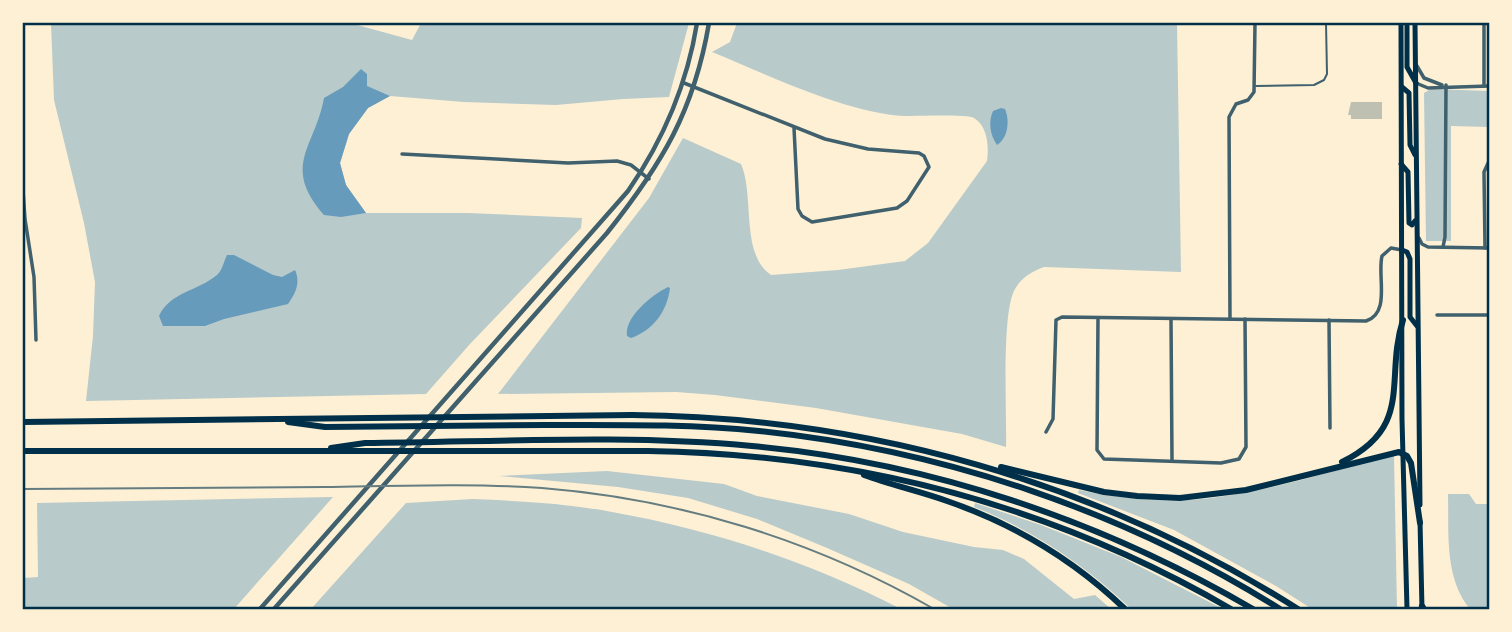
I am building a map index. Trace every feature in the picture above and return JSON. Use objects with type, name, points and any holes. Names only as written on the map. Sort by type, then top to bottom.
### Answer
[{"type":"highway","points":[[1329,468],[1367,446],[1389,416],[1396,393],[1396,342],[1403,320]]},
{"type":"highway","points":[[23,422],[272,421],[325,417],[451,416],[705,417],[832,430],[1104,492],[1170,498],[1235,492],[1391,452],[1403,453],[1408,457],[1420,523]]},
{"type":"highway","points":[[272,421],[326,427],[696,426],[760,431],[844,443],[969,471],[1089,512],[1186,556],[1280,609]]},
{"type":"highway","points":[[315,450],[365,443],[648,440],[753,446],[836,457],[954,482],[1055,515],[1153,556],[1253,609]]},
{"type":"highway","points":[[23,452],[670,451],[759,457],[912,481],[1023,513],[1130,557],[1231,609]]},
{"type":"highway","points":[[977,463],[1077,498],[1155,531],[1230,569],[1298,609]]},
{"type":"highway","points":[[846,469],[948,501],[1002,524],[1067,561],[1123,609]]},
{"type":"main road","points":[[1401,23],[1403,453],[1407,609]]},
{"type":"main road","points":[[1407,23],[1407,67],[1416,83]]},
{"type":"main road","points":[[1415,23],[1417,326],[1423,608]]},
{"type":"main road","points":[[1402,87],[1409,93],[1410,145],[1416,158]]},
{"type":"main road","points":[[1401,164],[1408,172],[1410,224],[1414,223],[1416,216]]},
{"type":"main road","points":[[1402,250],[1407,252],[1410,259],[1410,317],[1417,326]]},
{"type":"street","points":[[260,609],[607,218],[641,173],[666,128],[684,82],[697,23]]},
{"type":"street","points":[[274,609],[607,233],[649,179],[677,130],[694,87],[709,23]]},
{"type":"street","points":[[1230,319],[1229,117],[1232,109],[1251,97],[1255,86],[1255,23]]},
{"type":"street","points":[[1416,83],[1428,88],[1445,85],[1487,86],[1484,23]]},
{"type":"street","points":[[1415,63],[1424,78],[1445,85]]},
{"type":"street","points":[[684,82],[825,139],[861,148],[919,153],[924,156],[929,167],[907,201],[897,208],[812,222],[802,216],[798,209],[794,128]]},
{"type":"street","points":[[1443,247],[1445,85]]},
{"type":"street","points":[[402,154],[568,163],[617,161],[631,165],[649,179]]},
{"type":"street","points":[[1416,230],[1422,244],[1487,248],[1484,172],[1489,161]]},
{"type":"street","points":[[23,190],[34,277],[36,340]]},
{"type":"street","points":[[1046,432],[1053,419],[1056,320],[1062,317],[1098,317],[1366,321],[1375,318],[1381,304],[1381,260],[1387,249],[1402,250]]},
{"type":"street","points":[[1437,315],[1489,315]]},
{"type":"street","points":[[1098,317],[1097,450],[1100,456],[1104,459],[1221,463],[1239,459],[1246,447],[1245,319]]},
{"type":"street","points":[[1171,318],[1172,461]]},
{"type":"street","points":[[1329,320],[1330,428]]},
{"type":"lane","points":[[1255,86],[1314,85],[1324,80],[1326,23]]},
{"type":"shaded area","points":[[51,23],[350,23],[412,40],[421,23],[689,23],[669,97],[556,105],[390,96],[368,108],[349,134],[340,163],[346,185],[366,213],[468,213],[582,218],[581,228],[426,394],[86,401],[95,282],[84,223],[54,100]]},
{"type":"shaded area","points":[[737,23],[1177,23],[1181,272],[1044,267],[1021,281],[1015,289],[1008,319],[1006,447],[962,434],[816,408],[715,395],[676,392],[498,394],[649,198],[683,138],[741,164],[755,253],[761,266],[771,275],[905,261],[928,243],[987,161],[985,132],[974,118],[905,116],[858,108],[807,92],[712,52],[730,42]]},
{"type":"shaded area","points":[[1431,89],[1489,91],[1489,127],[1451,126],[1451,241],[1426,241],[1424,93]]},
{"type":"shaded area","points":[[1394,455],[1397,609],[1312,609],[1174,530],[1078,493],[1079,490],[1163,500],[1216,497],[1293,482]]},
{"type":"shaded area","points":[[607,471],[724,484],[757,496],[849,514],[903,532],[974,547],[1003,550],[1024,559],[1074,599],[1095,595],[1111,609],[953,609],[909,584],[827,548],[757,519],[688,498],[618,487],[499,476]]},
{"type":"shaded area","points":[[1448,494],[1469,494],[1476,504],[1489,504],[1489,609],[1470,609],[1456,583],[1450,554]]},
{"type":"shaded area","points":[[333,497],[234,609],[23,609],[23,578],[38,577],[37,503]]},
{"type":"shaded area","points":[[473,499],[577,506],[687,528],[796,562],[901,609],[311,609],[406,503]]},
{"type":"shaded area","points":[[975,503],[1041,525],[1121,557],[1223,609],[1131,609],[1077,563],[1017,526],[974,507]]},
{"type":"water","points":[[361,69],[367,74],[367,86],[390,96],[368,108],[349,134],[340,163],[346,185],[366,213],[341,217],[324,215],[311,198],[305,183],[304,157],[324,98],[343,87]]},
{"type":"water","points":[[1005,109],[1008,124],[1004,138],[997,145],[990,124],[993,111]]},
{"type":"water","points":[[227,255],[234,255],[282,277],[295,270],[297,284],[288,304],[205,326],[163,326],[159,316],[164,308],[177,297],[217,275]]},
{"type":"water","points":[[668,287],[666,305],[658,319],[639,335],[631,338],[627,336],[627,329],[634,314],[654,295]]},
{"type":"building","points":[[1351,102],[1382,102],[1382,119],[1351,119],[1351,115],[1348,115]]},
{"type":"railway","points":[[23,489],[461,485],[515,486],[594,494],[695,513],[794,543],[888,584],[934,609]]}]
